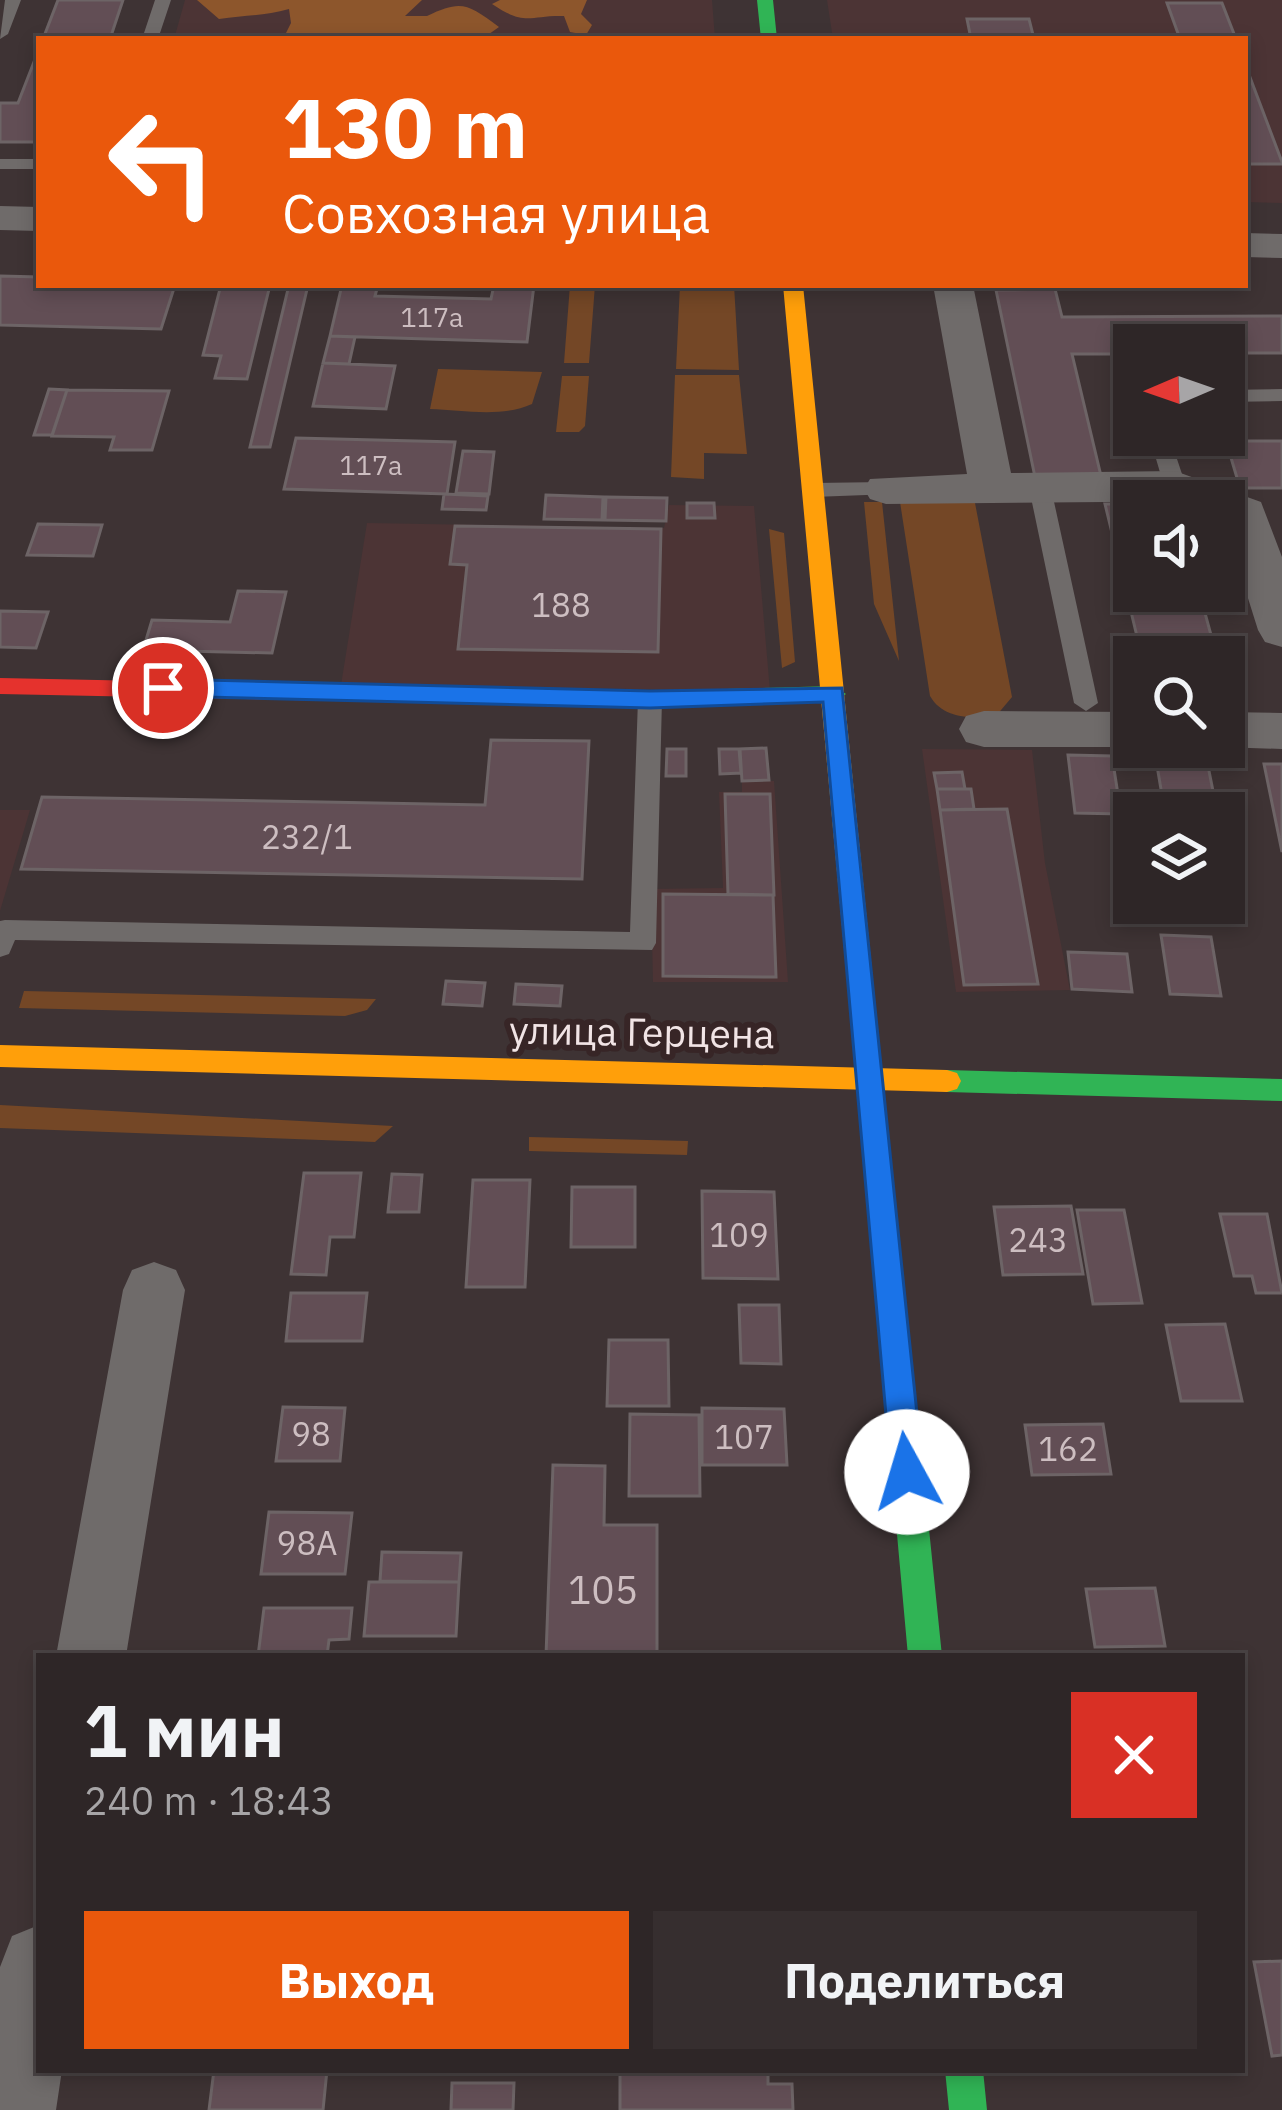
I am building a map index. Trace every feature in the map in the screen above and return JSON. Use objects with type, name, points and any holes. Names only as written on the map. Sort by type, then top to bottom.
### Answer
[{"type":"main road","points":[[765,0],[769,36]]},
{"type":"main road","points":[[793,288],[925,1653]]},
{"type":"main road","points":[[0,686],[650,699],[834,694]]},
{"type":"main road","name":"улица Герцена","points":[[0,1055],[1282,1090]]},
{"type":"main road","points":[[964,2073],[968,2110]]},
{"type":"street","points":[[0,218],[36,219]]},
{"type":"street","points":[[1248,245],[1282,246]]},
{"type":"street","points":[[954,288],[992,488]]},
{"type":"street","points":[[886,489],[1113,490]]},
{"type":"street","points":[[1245,513],[1282,630]]},
{"type":"street","points":[[984,729],[1113,730]]},
{"type":"street","points":[[1245,730],[1282,731]]},
{"type":"street","points":[[92,1653],[154,1290]]},
{"type":"street","points":[[16,2110],[36,1982]]},
{"type":"lane","points":[[0,34],[13,0]]},
{"type":"lane","points":[[151,36],[163,0]]},
{"type":"lane","points":[[0,164],[36,164]]},
{"type":"lane","points":[[1245,396],[1282,395]]},
{"type":"lane","points":[[1040,488],[1086,703]]},
{"type":"lane","points":[[813,490],[886,489]]},
{"type":"lane","points":[[0,946],[5,930],[643,943],[650,699]]},
{"type":"shaded area","points":[[185,0],[712,0],[715,36],[175,36]]},
{"type":"shaded area","points":[[197,0],[422,0],[405,16],[427,16],[464,6],[499,27],[486,36],[284,36],[291,23],[289,9],[219,19]]},
{"type":"shaded area","points":[[500,0],[587,0],[581,14],[592,25],[586,35],[570,32],[564,16],[520,18],[492,4]]},
{"type":"shaded area","points":[[827,0],[1282,0],[1282,203],[1248,202],[1248,36],[833,36]]},
{"type":"shaded area","points":[[570,288],[595,288],[589,363],[564,363]]},
{"type":"shaded area","points":[[680,288],[734,288],[739,370],[676,369]]},
{"type":"shaded area","points":[[438,369],[542,372],[532,404],[482,412],[430,409]]},
{"type":"shaded area","points":[[675,375],[739,375],[747,454],[704,453],[704,479],[671,477]]},
{"type":"shaded area","points":[[562,376],[589,376],[585,426],[579,432],[556,432]]},
{"type":"shaded area","points":[[864,502],[882,502],[899,661],[874,604]]},
{"type":"shaded area","points":[[900,502],[975,503],[1012,697],[996,716],[951,713],[930,696]]},
{"type":"shaded area","points":[[669,505],[754,506],[770,691],[341,685],[367,523],[664,528]]},
{"type":"shaded area","points":[[769,529],[784,533],[795,662],[782,668]]},
{"type":"shaded area","points":[[922,749],[1032,750],[1045,863],[1070,990],[956,992]]},
{"type":"shaded area","points":[[742,781],[774,781],[788,982],[653,982],[651,889],[723,888],[719,792],[742,792]]},
{"type":"shaded area","points":[[0,810],[30,810],[0,911]]},
{"type":"shaded area","points":[[24,991],[376,999],[367,1010],[345,1016],[19,1008]]},
{"type":"shaded area","points":[[0,1105],[393,1126],[375,1142],[0,1128]]},
{"type":"shaded area","points":[[529,1137],[688,1141],[687,1155],[529,1151]]},
{"type":"building","points":[[58,0],[123,0],[111,36],[44,36]]},
{"type":"building","points":[[1167,3],[1222,3],[1235,36],[1179,36]]},
{"type":"building","points":[[967,19],[1029,19],[1033,36],[970,36]]},
{"type":"building","points":[[36,57],[36,142],[0,142],[0,103],[18,103]]},
{"type":"building","points":[[1248,72],[1282,162],[1248,164]]},
{"type":"building","points":[[0,276],[36,277],[36,288],[174,288],[161,329],[0,325]]},
{"type":"building","points":[[220,288],[269,288],[247,379],[215,378],[221,356],[203,355]]},
{"type":"building","points":[[288,288],[307,288],[270,447],[250,447]]},
{"type":"building","points":[[341,288],[377,288],[375,296],[491,299],[493,288],[534,288],[527,342],[330,336]]},
{"type":"building","points":[[1055,289],[1062,317],[1282,316],[1282,353],[1245,353],[1245,324],[1113,324],[1113,354],[1072,354],[1101,476],[1035,477],[996,290]]},
{"type":"building","points":[[330,336],[355,337],[349,364],[323,363]]},
{"type":"building","points":[[323,363],[395,366],[386,409],[313,406]]},
{"type":"building","points":[[49,389],[67,390],[52,435],[34,435]]},
{"type":"building","points":[[67,390],[169,391],[152,450],[110,450],[114,437],[52,436]]},
{"type":"building","points":[[296,438],[455,442],[447,494],[284,489]]},
{"type":"building","points":[[296,438],[455,442],[447,494],[284,489]]},
{"type":"building","points":[[1245,441],[1282,441],[1282,488],[1245,488],[1245,480],[1238,480],[1230,456],[1245,456]]},
{"type":"building","points":[[463,451],[494,452],[489,494],[456,493]]},
{"type":"building","points":[[444,494],[488,496],[486,510],[442,509]]},
{"type":"building","points":[[546,495],[603,497],[602,520],[544,519]]},
{"type":"building","points":[[606,497],[667,498],[666,521],[605,520]]},
{"type":"building","points":[[687,503],[714,503],[715,518],[687,518]]},
{"type":"building","points":[[1105,504],[1113,504],[1113,537]]},
{"type":"building","points":[[38,524],[102,525],[93,556],[27,555]]},
{"type":"building","points":[[455,526],[661,529],[658,652],[458,649],[467,565],[450,564]]},
{"type":"building","points":[[238,591],[286,592],[272,653],[143,650],[152,620],[230,622]]},
{"type":"building","points":[[0,611],[48,612],[36,648],[0,647]]},
{"type":"building","points":[[1131,612],[1205,612],[1211,636],[1137,636]]},
{"type":"building","points":[[491,740],[589,741],[582,879],[21,869],[42,797],[485,805]]},
{"type":"building","points":[[766,748],[769,780],[742,781],[740,749]]},
{"type":"building","points":[[667,749],[686,749],[686,776],[666,776]]},
{"type":"building","points":[[719,749],[739,749],[741,773],[720,774]]},
{"type":"building","points":[[1068,755],[1112,756],[1118,792],[1113,792],[1113,814],[1075,813]]},
{"type":"building","points":[[1264,764],[1282,764],[1282,852]]},
{"type":"building","points":[[1157,768],[1208,768],[1213,792],[1161,792]]},
{"type":"building","points":[[962,772],[965,789],[937,789],[934,773]]},
{"type":"building","points":[[962,772],[965,789],[937,789],[934,773]]},
{"type":"building","points":[[937,789],[971,789],[974,809],[940,810]]},
{"type":"building","points":[[937,789],[971,789],[974,809],[940,810]]},
{"type":"building","points":[[725,794],[770,794],[774,895],[728,894]]},
{"type":"building","points":[[1007,809],[1038,984],[964,985],[940,810]]},
{"type":"building","points":[[1007,809],[1038,984],[964,985],[940,810]]},
{"type":"building","points":[[663,894],[773,895],[776,977],[663,976]]},
{"type":"building","points":[[1161,935],[1211,937],[1221,996],[1170,994]]},
{"type":"building","points":[[1068,952],[1127,954],[1132,992],[1072,989]]},
{"type":"building","points":[[446,981],[485,983],[482,1006],[443,1004]]},
{"type":"building","points":[[516,984],[562,986],[560,1006],[514,1004]]},
{"type":"building","points":[[304,1173],[361,1173],[354,1237],[330,1237],[326,1275],[291,1274]]},
{"type":"building","points":[[392,1174],[422,1175],[419,1212],[388,1212]]},
{"type":"building","points":[[473,1180],[530,1180],[525,1287],[466,1287]]},
{"type":"building","points":[[572,1187],[635,1187],[635,1247],[571,1247]]},
{"type":"building","points":[[702,1191],[774,1192],[778,1279],[703,1278]]},
{"type":"building","points":[[1071,1206],[1083,1274],[1003,1275],[994,1207]]},
{"type":"building","points":[[1077,1210],[1124,1210],[1142,1303],[1093,1304]]},
{"type":"building","points":[[1220,1214],[1267,1214],[1282,1293],[1256,1293],[1252,1276],[1234,1276]]},
{"type":"building","points":[[291,1293],[367,1293],[362,1341],[286,1341]]},
{"type":"building","points":[[739,1305],[779,1305],[781,1364],[741,1363]]},
{"type":"building","points":[[1225,1324],[1242,1401],[1181,1401],[1166,1325]]},
{"type":"building","points":[[609,1340],[668,1340],[669,1406],[607,1406]]},
{"type":"building","points":[[283,1407],[345,1408],[340,1461],[276,1461]]},
{"type":"building","points":[[702,1408],[784,1409],[787,1465],[702,1465]]},
{"type":"building","points":[[630,1414],[699,1415],[700,1496],[629,1496]]},
{"type":"building","points":[[1103,1424],[1111,1474],[1032,1475],[1025,1425]]},
{"type":"building","points":[[553,1465],[605,1466],[604,1525],[657,1525],[657,1653],[546,1653]]},
{"type":"building","points":[[269,1512],[352,1513],[345,1574],[261,1574]]},
{"type":"building","points":[[382,1552],[461,1553],[459,1582],[380,1581]]},
{"type":"building","points":[[369,1582],[459,1582],[456,1636],[364,1636]]},
{"type":"building","points":[[1155,1588],[1165,1646],[1095,1647],[1086,1589]]},
{"type":"building","points":[[264,1608],[352,1608],[349,1639],[329,1640],[327,1653],[258,1653]]},
{"type":"building","points":[[1282,1961],[1282,2055],[1272,2056],[1254,1962]]},
{"type":"building","points":[[214,2073],[327,2073],[323,2110],[209,2110]]},
{"type":"building","points":[[620,2073],[768,2073],[768,2084],[792,2084],[793,2110],[620,2110]]},
{"type":"building","points":[[452,2083],[514,2083],[513,2110],[451,2110]]},
{"type":"traffic: fast","points":[[765,0],[769,36]]},
{"type":"traffic: fast","points":[[437,695],[650,699],[834,694]]},
{"type":"traffic: fast","points":[[860,981],[925,1653]]},
{"type":"traffic: fast","points":[[947,1081],[1282,1090]]},
{"type":"traffic: fast","points":[[964,2073],[968,2110]]},
{"type":"traffic: slow","points":[[793,288],[860,981]]},
{"type":"traffic: slow","points":[[0,1056],[947,1081]]},
{"type":"traffic: jam","points":[[0,686],[437,695]]},
{"type":"route","points":[[163,688],[650,699],[834,694],[907,1472]]}]
